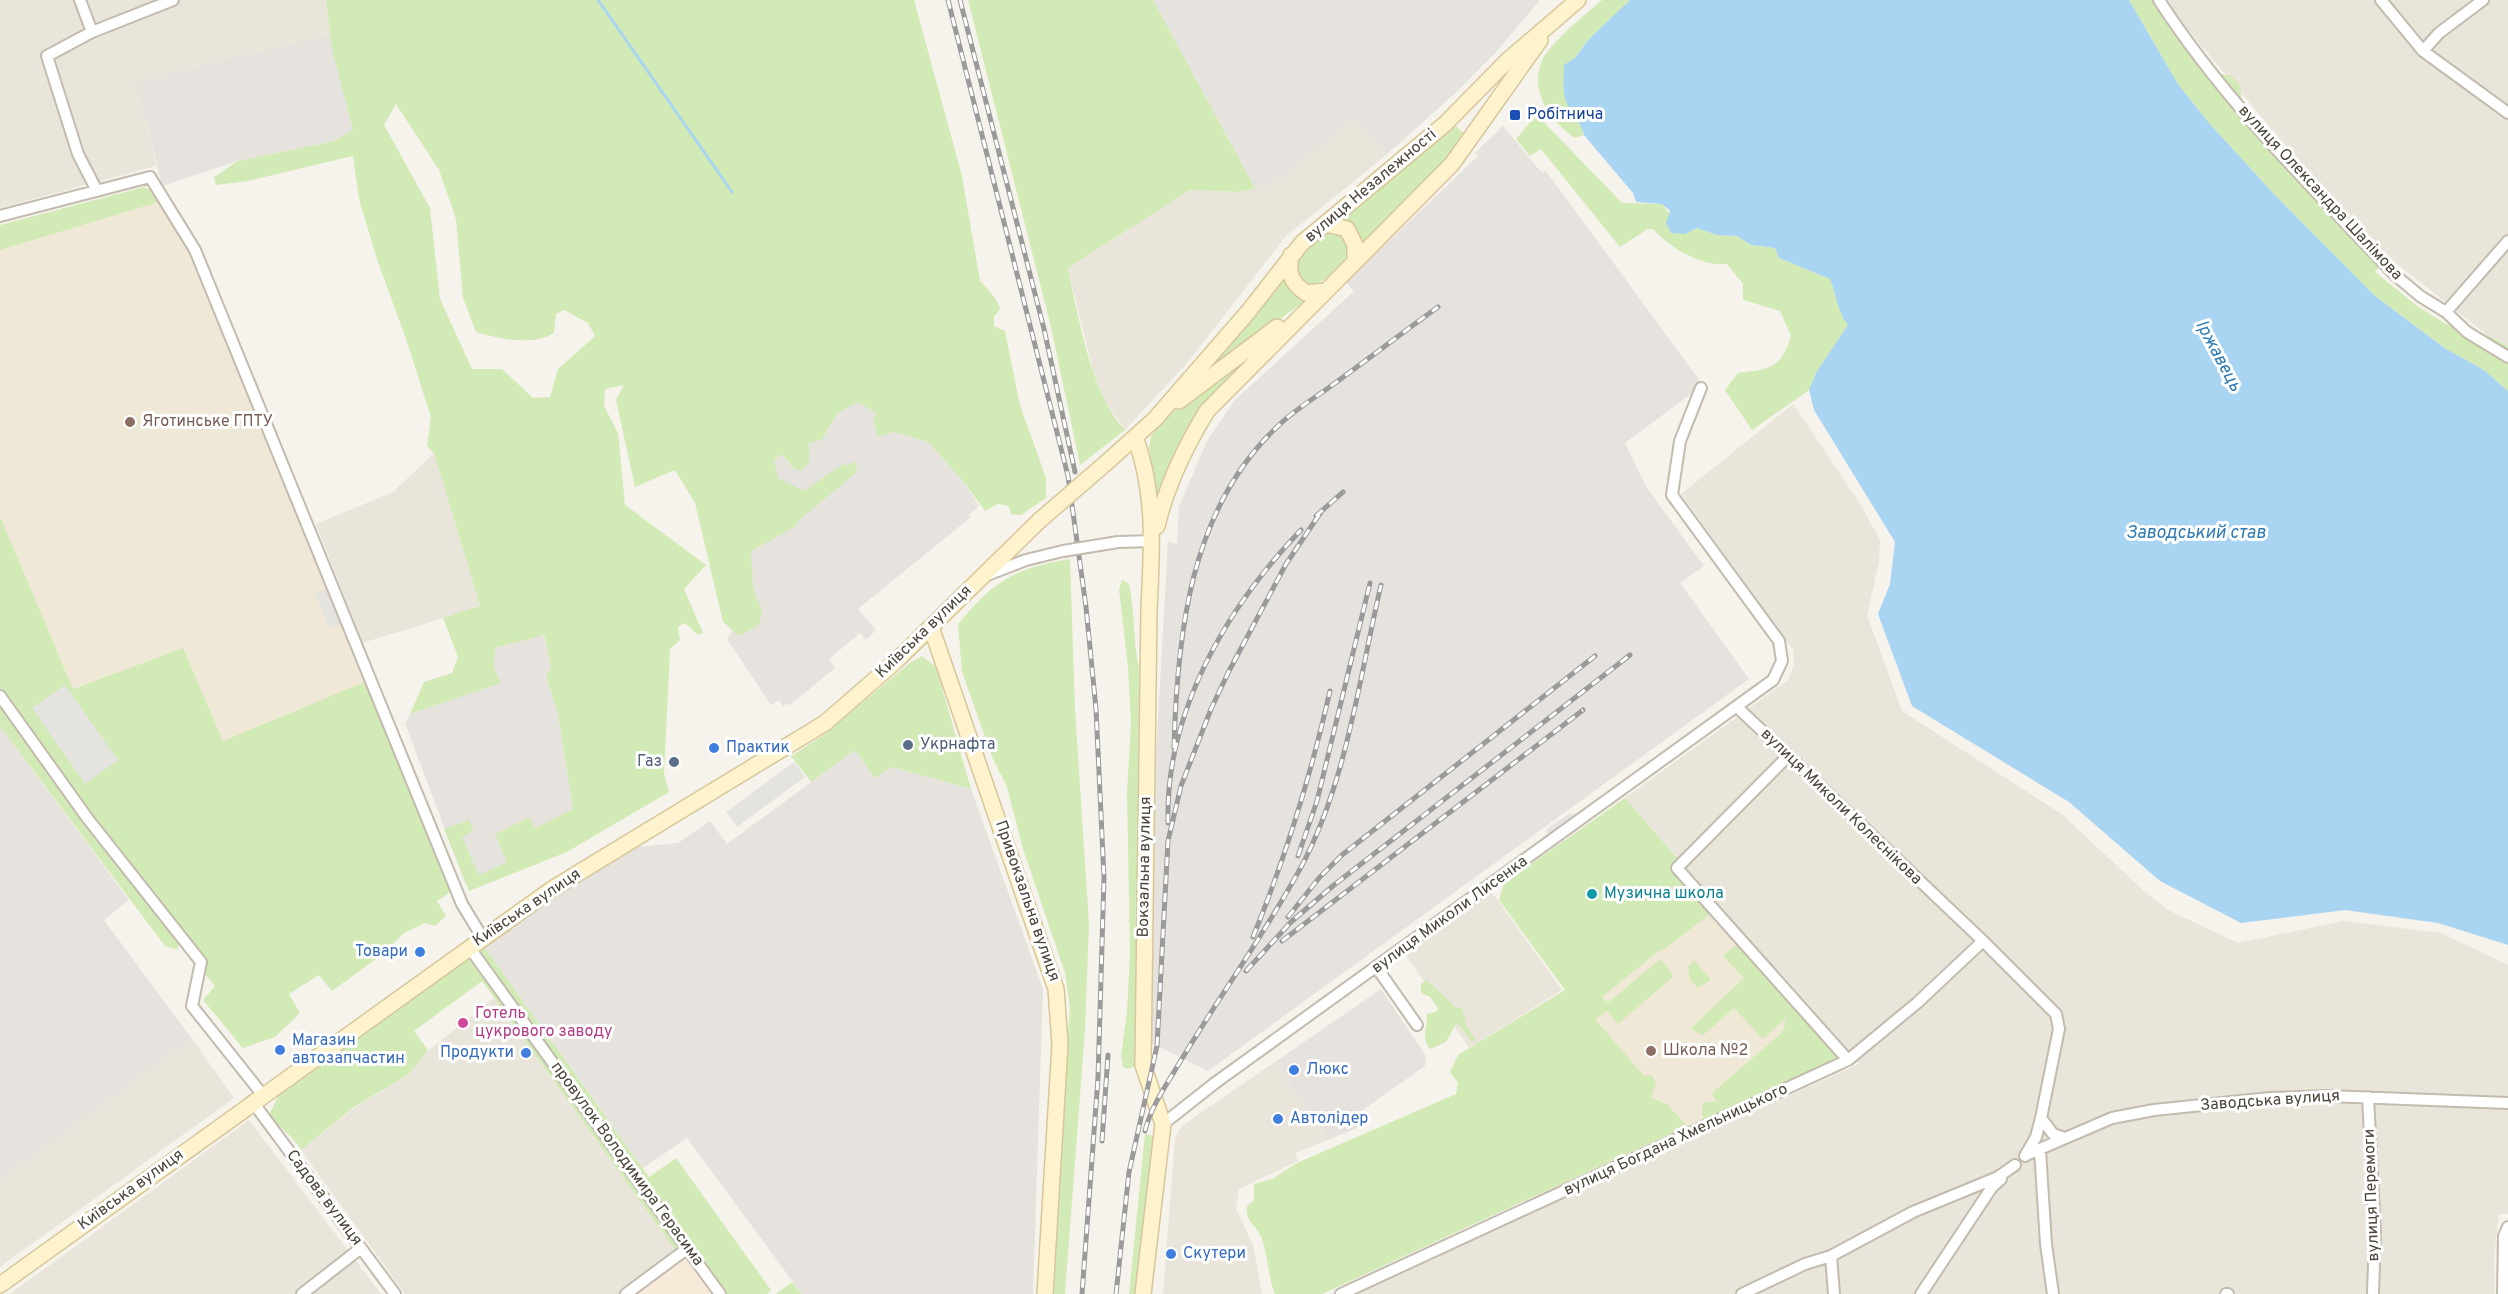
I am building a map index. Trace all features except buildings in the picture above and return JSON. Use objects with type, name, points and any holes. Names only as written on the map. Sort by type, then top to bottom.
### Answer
[{"type":"main road","name":"вулиця Незалежності","points":[[1106,463],[1155,419],[1248,312],[1291,255],[1313,232],[1326,224],[1445,124],[1508,60],[1578,0]]},
{"type":"main road","name":"вулиця Незалежності","points":[[1325,291],[1452,164],[1550,26]]},
{"type":"main road","points":[[1326,224],[1347,229],[1355,245],[1355,260]]},
{"type":"main road","points":[[1291,255],[1290,277],[1296,286],[1306,293],[1325,291]]},
{"type":"main road","points":[[1155,419],[1325,291]]},
{"type":"main road","points":[[1153,541],[1165,493],[1191,437],[1207,411],[1325,291]]},
{"type":"main road","name":"Вокзальна вулиця","points":[[1135,437],[1149,492],[1153,541],[1148,620],[1143,1065],[1163,1124],[1143,1294]]},
{"type":"main road","name":"Київська вулиця","points":[[0,1285],[257,1098],[552,889],[825,723],[932,627],[978,578],[1040,520],[1106,463]]},
{"type":"main road","name":"Привокзальна вулиця","points":[[932,627],[1056,989],[1060,1054],[1045,1294]]},
{"type":"street","points":[[80,0],[92,32]]},
{"type":"street","points":[[97,191],[78,154],[47,56],[92,32],[173,0]]},
{"type":"street","name":"вулиця Олександра Шалімова","points":[[2159,0],[2218,83],[2281,156],[2395,275],[2420,296],[2446,312],[2467,333],[2508,357]]},
{"type":"street","points":[[2381,0],[2423,51],[2508,113]]},
{"type":"street","points":[[2423,51],[2439,33],[2483,0]]},
{"type":"street","points":[[0,216],[150,177],[195,250],[458,895],[482,937]]},
{"type":"street","points":[[2446,312],[2508,241]]},
{"type":"street","points":[[1701,388],[1680,441],[1672,495],[1779,641],[1782,661],[1773,680],[1737,707]]},
{"type":"street","points":[[978,578],[1026,560],[1063,551],[1118,542],[1153,541]]},
{"type":"street","name":"Садова вулиця","points":[[0,696],[88,819],[201,962],[192,1006],[395,1294]]},
{"type":"street","name":"вулиця Миколи Колеснікова","points":[[1737,707],[1983,941],[2056,1014],[2059,1029],[2043,1121],[2026,1155]]},
{"type":"street","name":"вулиця Миколи Лисенка","points":[[1163,1124],[1215,1083],[1737,707]]},
{"type":"street","points":[[1787,757],[1677,868],[1848,1060]]},
{"type":"street","name":"вулиця Богдана Хмельницького","points":[[1341,1294],[1848,1060],[1917,1003],[1983,941]]},
{"type":"street","name":"провулок Володимира Герасима","points":[[469,947],[720,1294]]},
{"type":"street","points":[[1377,968],[1417,1025]]},
{"type":"street","name":"Заводська вулиця","points":[[2026,1155],[2062,1137],[2112,1118],[2154,1110],[2270,1098],[2368,1097],[2508,1103]]},
{"type":"street","name":"вулиця Перемоги","points":[[2368,1097],[2375,1232],[2373,1294]]},
{"type":"street","points":[[2043,1121],[2053,1134],[2062,1137]]},
{"type":"street","points":[[2040,1150],[2046,1244],[2053,1294]]},
{"type":"street","points":[[1921,1294],[1992,1187],[2026,1155]]},
{"type":"street","points":[[1742,1294],[1805,1264],[1831,1256],[1913,1212],[1998,1177],[2015,1166]]},
{"type":"street","points":[[2503,1294],[2504,1236],[2508,1227]]},
{"type":"street","points":[[302,1294],[361,1248]]},
{"type":"street","points":[[626,1294],[688,1248]]},
{"type":"street","points":[[1831,1256],[1834,1294]]},
{"type":"shaded area","points":[[0,0],[326,0],[330,34],[137,82],[156,166],[0,208]]},
{"type":"shaded area","points":[[1153,0],[1540,0],[1497,51],[1451,97],[1385,156],[1356,119],[1273,184],[1255,188]]},
{"type":"shaded area","points":[[2168,0],[2508,0],[2508,346],[2487,335],[2382,252],[2311,182],[2297,159],[2183,24]]},
{"type":"shaded area","points":[[330,34],[353,130],[334,141],[238,161],[162,186],[136,82]]},
{"type":"shaded area","points":[[1356,119],[1385,156],[1286,236],[1188,362],[1125,430],[1105,401],[1093,371],[1068,268],[1190,190],[1239,192],[1273,184]]},
{"type":"shaded area","points":[[1503,126],[1542,173],[1546,171],[1703,385],[1625,443],[1647,488],[1704,566],[1680,583],[1749,679],[1208,1071],[1149,1042],[1153,807],[1168,542],[1177,544],[1179,507],[1207,441],[1234,401],[1354,291],[1346,282],[1478,156],[1475,153]]},
{"type":"shaded area","name":"Яготинське ГПТУ","points":[[159,202],[190,252],[329,588],[315,593],[329,627],[343,623],[367,681],[223,741],[183,648],[73,689],[0,516],[0,250]]},
{"type":"shaded area","points":[[859,403],[876,413],[878,437],[894,432],[928,442],[963,481],[979,506],[969,514],[971,517],[858,609],[876,630],[866,640],[860,633],[829,659],[835,668],[790,705],[788,703],[783,706],[779,700],[771,705],[727,639],[756,599],[730,566],[774,460],[782,454],[793,469],[808,444],[823,439],[831,422],[843,408]]},
{"type":"shaded area","points":[[1793,404],[1863,509],[1880,540],[1879,562],[1867,615],[1902,711],[2063,815],[2147,894],[2170,911],[2238,943],[2344,921],[2441,933],[2508,965],[2508,1214],[2499,1214],[2494,1257],[2495,1294],[1350,1294],[1859,1064],[1625,798],[1788,680],[1794,665],[1793,650],[1681,494]]},
{"type":"shaded area","points":[[434,453],[480,607],[362,643],[316,524],[393,492]]},
{"type":"shaded area","points":[[329,588],[343,623],[329,628],[315,593]]},
{"type":"shaded area","points":[[543,634],[551,667],[546,677],[558,715],[573,809],[535,828],[543,856],[466,885],[405,723],[410,714],[500,683],[494,668],[495,648]]},
{"type":"shaded area","points":[[65,685],[118,760],[85,784],[32,708]]},
{"type":"shaded area","points":[[0,726],[129,900],[104,920],[192,1039],[0,1180]]},
{"type":"shaded area","points":[[855,750],[891,767],[971,789],[1043,989],[1033,1294],[802,1294],[687,1138],[643,1168],[482,944],[636,847],[678,843],[710,821],[727,844]]},
{"type":"shaded area","points":[[794,762],[805,777],[737,827],[726,812]]},
{"type":"shaded area","points":[[1570,813],[1580,816],[1547,839],[1547,829]]},
{"type":"shaded area","points":[[1491,891],[1562,990],[1469,1048],[1405,954]]},
{"type":"shaded area","name":"Школа №2","points":[[1704,906],[1837,1059],[1540,1199],[1520,1156],[1581,981]]},
{"type":"shaded area","points":[[1381,989],[1426,1056],[1425,1066],[1354,1116],[1357,1128],[1328,1140],[1275,1062]]},
{"type":"shaded area","points":[[494,998],[681,1258],[634,1294],[405,1294],[301,1150],[354,1108],[409,1074],[425,1053]]},
{"type":"shaded area","points":[[192,1039],[234,1098],[0,1267],[0,1180]]},
{"type":"shaded area","points":[[1275,1062],[1328,1140],[1295,1153],[1298,1161],[1239,1189],[1236,1209],[1253,1245],[1262,1294],[1163,1294],[1175,1137],[1181,1127]]},
{"type":"shaded area","points":[[249,1120],[381,1294],[10,1294]]},
{"type":"shaded area","points":[[687,1254],[716,1294],[634,1294]]},
{"type":"green space","points":[[326,0],[914,0],[962,176],[980,281],[999,305],[1000,309],[994,317],[994,326],[1005,331],[1020,405],[1046,478],[1046,498],[1021,515],[1011,514],[1009,506],[998,504],[985,511],[963,481],[928,442],[894,432],[878,437],[873,419],[876,413],[859,403],[846,408],[833,421],[823,439],[808,444],[809,462],[801,471],[794,469],[782,454],[774,460],[778,478],[804,491],[845,463],[847,466],[855,461],[857,472],[799,520],[796,526],[751,551],[753,588],[762,611],[759,625],[739,636],[723,622],[695,503],[675,470],[635,487],[616,400],[624,385],[605,389],[604,406],[618,433],[625,505],[706,565],[684,589],[703,633],[698,635],[685,623],[678,627],[680,640],[670,649],[664,773],[669,792],[567,852],[469,891],[444,829],[469,820],[473,831],[462,837],[479,875],[507,862],[495,834],[529,817],[535,828],[573,809],[558,715],[546,676],[551,667],[544,635],[495,648],[494,668],[501,683],[410,714],[424,682],[452,673],[458,657],[443,618],[480,606],[434,453],[427,446],[431,417],[359,199],[353,156],[248,181],[216,185],[214,177],[238,161],[334,141],[353,130],[332,49]],"holes":[[[396,104],[439,170],[456,219],[463,298],[476,332],[515,340],[545,337],[554,333],[556,314],[564,310],[588,323],[595,336],[558,369],[550,397],[533,398],[502,369],[472,369],[440,299],[430,208],[384,125]]]},
{"type":"green space","points":[[968,0],[1153,0],[1255,188],[1240,192],[1190,190],[1068,268],[1081,331],[1095,376],[1113,415],[1125,430],[1080,465],[1051,327]]},
{"type":"green space","points":[[1602,0],[1630,0],[1588,40],[1575,58],[1568,105],[1584,135],[1575,138],[1558,124],[1545,106],[1538,85],[1538,74],[1544,56],[1568,30]]},
{"type":"green space","points":[[2129,0],[2155,0],[2214,73],[2231,76],[2239,83],[2243,106],[2258,135],[2272,153],[2284,154],[2382,252],[2384,261],[2375,272],[2417,306],[2446,324],[2454,324],[2463,337],[2477,344],[2482,336],[2487,335],[2508,346],[2508,391],[2484,370],[2446,349],[2375,296],[2273,193],[2209,123],[2178,84]]},
{"type":"green space","points":[[1538,116],[1622,203],[1662,204],[1685,234],[1697,228],[1717,235],[1737,236],[1751,245],[1775,248],[1779,258],[1830,279],[1840,309],[1849,324],[1817,371],[1809,390],[1752,430],[1725,390],[1738,373],[1766,368],[1773,365],[1783,355],[1791,336],[1780,311],[1743,300],[1743,284],[1727,264],[1707,262],[1687,255],[1668,243],[1653,229],[1648,229],[1620,247],[1541,149],[1530,156],[1516,139]]},
{"type":"green space","points":[[1452,122],[1465,135],[1447,161],[1363,248],[1356,229],[1340,219]]},
{"type":"green space","points":[[144,187],[152,191],[159,202],[0,250],[0,225]]},
{"type":"green space","points":[[1324,232],[1336,234],[1345,240],[1349,248],[1347,255],[1339,267],[1327,278],[1308,285],[1295,275],[1296,257]]},
{"type":"green space","points":[[1282,274],[1289,287],[1307,299],[1204,376]]},
{"type":"green space","points":[[1284,327],[1209,402],[1157,500],[1149,448],[1151,436],[1169,415]]},
{"type":"green space","points":[[0,516],[73,689],[183,648],[223,741],[367,681],[452,891],[437,901],[446,916],[435,926],[425,923],[404,933],[379,957],[332,991],[319,975],[289,994],[300,1013],[275,1037],[243,1048],[203,1000],[215,986],[179,943],[177,950],[165,946],[0,726]]},
{"type":"green space","points":[[1070,559],[1075,709],[1089,924],[1085,1030],[1065,1294],[1046,1294],[1070,1009],[1065,973],[1023,849],[1007,787],[993,759],[962,672],[958,624],[983,597],[1006,579],[1034,567]]},
{"type":"green space","points":[[1122,580],[1129,584],[1139,669],[1136,1066],[1128,1069],[1123,1067],[1121,1056],[1127,1012],[1130,953],[1127,793],[1131,723],[1128,668],[1119,589]]},
{"type":"green space","points":[[922,656],[936,667],[971,789],[892,767],[875,778],[855,750],[811,782],[791,756],[824,735],[911,662]]},
{"type":"green space","points":[[1625,798],[1678,859],[1671,869],[1710,914],[1662,951],[1661,949],[1602,997],[1608,1003],[1660,959],[1674,976],[1618,1024],[1607,1011],[1595,1019],[1644,1076],[1651,1075],[1656,1082],[1651,1098],[1667,1104],[1687,1126],[1322,1294],[1275,1294],[1262,1239],[1247,1212],[1247,1206],[1254,1200],[1254,1184],[1272,1179],[1297,1163],[1456,1094],[1458,1083],[1450,1072],[1458,1055],[1565,990],[1499,900],[1504,883]]},
{"type":"green space","points":[[482,944],[649,1177],[676,1158],[771,1290],[767,1294],[716,1294],[687,1254],[681,1258],[482,981],[414,1031],[428,1050],[409,1074],[354,1107],[301,1150],[269,1115],[282,1088]]},
{"type":"green space","points":[[1736,945],[1752,962],[1761,959],[1840,1049],[1836,1062],[1705,1123],[1702,1113],[1703,1102],[1717,1102],[1712,1093],[1783,1032],[1787,1017],[1763,1039],[1734,1008],[1702,1036],[1691,1028],[1744,978],[1723,956]]},
{"type":"green space","points":[[1694,960],[1711,980],[1698,988],[1690,980],[1688,967]]},
{"type":"green space","points":[[1427,980],[1456,1008],[1462,1008],[1467,1027],[1476,1040],[1471,1042],[1460,1025],[1456,1024],[1446,1042],[1430,1049],[1425,1039],[1426,1014],[1436,1012],[1438,1008],[1430,997],[1421,993],[1421,984]]},
{"type":"green space","points":[[1145,1134],[1156,1137],[1139,1294],[1129,1294]]},
{"type":"green space","points":[[792,1282],[802,1294],[776,1294]]},
{"type":"water","name":"Заводський став","points":[[1630,0],[2129,0],[2178,84],[2209,123],[2273,193],[2375,296],[2446,349],[2484,370],[2508,391],[2508,945],[2438,923],[2345,910],[2241,923],[2160,881],[2069,802],[1912,706],[1878,614],[1890,584],[1895,542],[1814,410],[1809,390],[1817,371],[1848,325],[1839,309],[1830,279],[1779,258],[1775,248],[1751,245],[1737,236],[1717,235],[1697,228],[1685,234],[1671,233],[1666,223],[1670,211],[1662,204],[1636,202],[1633,193],[1584,135],[1565,99],[1564,65],[1575,58],[1588,40]]},
{"type":"waterway","points":[[598,0],[732,192]]},
{"type":"railway","points":[[948,0],[1068,476],[1086,607],[1096,709],[1104,878],[1098,1078],[1082,1294]]},
{"type":"railway","points":[[960,0],[1044,329],[1075,472]]},
{"type":"railway","points":[[1174,748],[1179,662],[1185,618],[1194,576],[1207,535],[1225,496],[1248,460],[1283,421],[1438,307]]},
{"type":"railway","points":[[1316,516],[1343,492]]},
{"type":"railway","points":[[1116,1294],[1129,1172],[1157,1046],[1168,841],[1181,786],[1211,709],[1229,671],[1286,564],[1321,512]]},
{"type":"railway","points":[[1168,823],[1170,782],[1177,742],[1189,703],[1205,664],[1248,593],[1301,530]]},
{"type":"railway","points":[[1298,856],[1317,801],[1370,583]]},
{"type":"railway","points":[[1145,1131],[1160,1095],[1272,918],[1316,836],[1350,730],[1381,585]]},
{"type":"railway","points":[[1246,971],[1291,922],[1334,885],[1630,655]]},
{"type":"railway","points":[[1288,917],[1319,878],[1342,855],[1595,656]]},
{"type":"railway","points":[[1253,937],[1297,815],[1330,691]]},
{"type":"railway","points":[[1282,941],[1583,710]]},
{"type":"railway","points":[[1102,1141],[1108,1055]]},
{"type":"place","name":"Робітнича","points":[[1515,115]]},
{"type":"place","name":"Яготинське ГПТУ","points":[[130,422]]},
{"type":"place","name":"Укрнафта","points":[[908,745]]},
{"type":"place","name":"Практик","points":[[714,748]]},
{"type":"place","name":"Газ","points":[[674,762]]},
{"type":"place","name":"Музична школа","points":[[1592,894]]},
{"type":"place","name":"Товари","points":[[420,952]]},
{"type":"place","name":"Готель цукрового заводу","points":[[463,1023]]},
{"type":"place","name":"Магазин автозапчастин","points":[[280,1050]]},
{"type":"place","name":"Школа №2","points":[[1651,1051]]},
{"type":"place","name":"Продукти","points":[[526,1053]]},
{"type":"place","name":"Люкс","points":[[1294,1070]]},
{"type":"place","name":"Автолідер","points":[[1278,1119]]},
{"type":"place","name":"Скутери","points":[[1171,1254]]},
{"type":"water label","name":"Іржавець","points":[[2218,356]]}]
